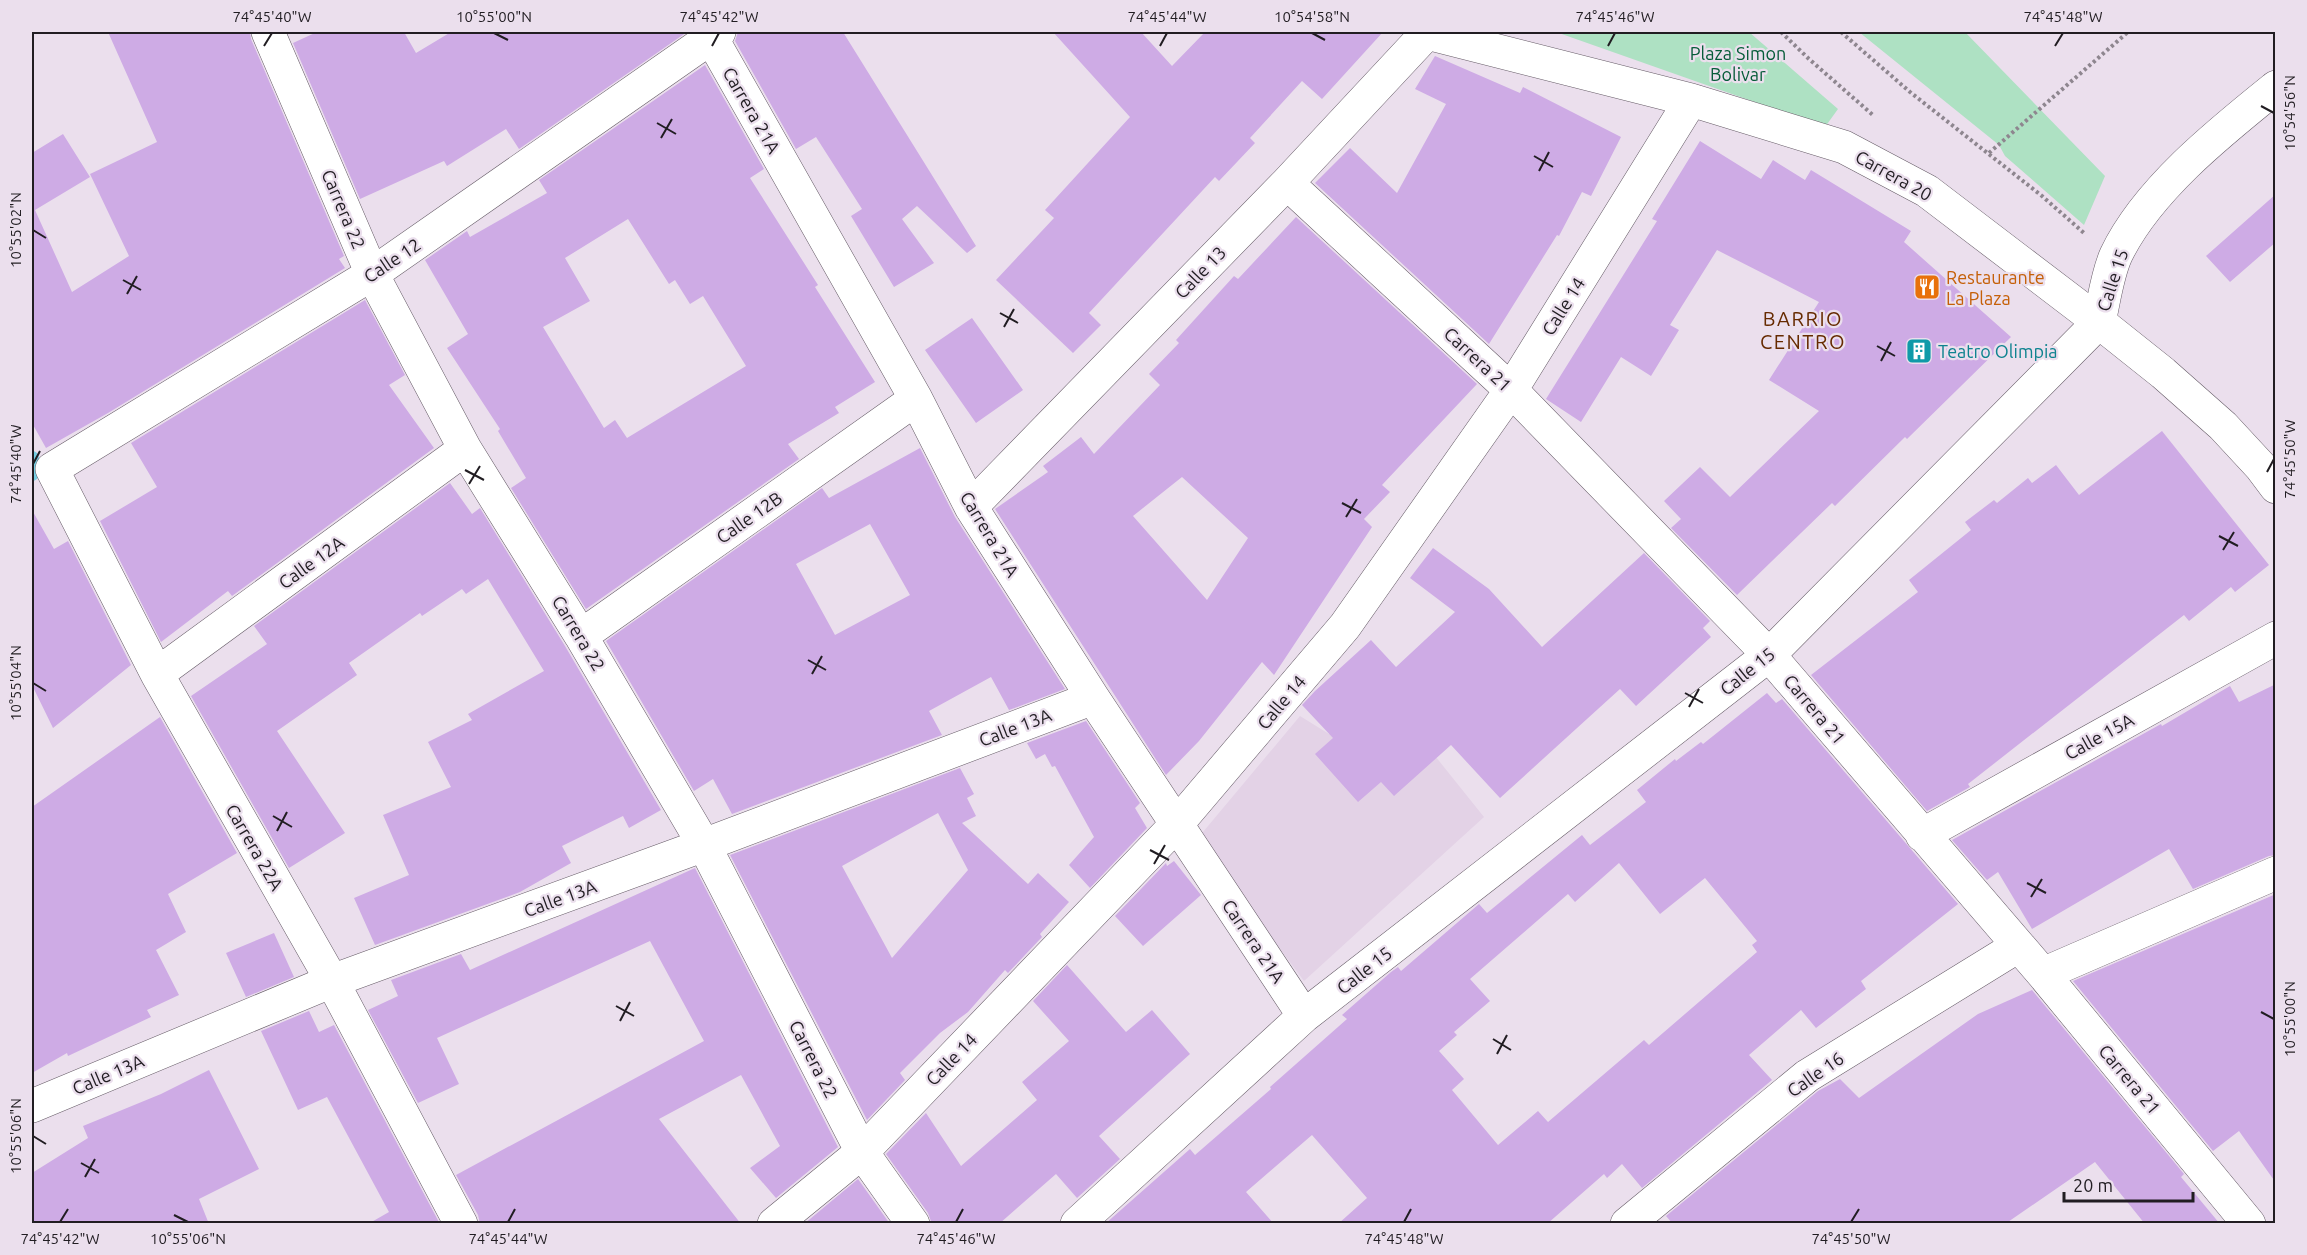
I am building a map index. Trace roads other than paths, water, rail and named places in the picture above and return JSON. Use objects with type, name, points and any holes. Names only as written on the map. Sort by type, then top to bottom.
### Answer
[{"type":"street","name":"Carrera 22","points":[[268,32],[372,274],[465,449],[581,636],[704,845],[862,1152],[913,1224]]},
{"type":"street","name":"Calle 12","points":[[52,469],[372,274],[712,33]]},
{"type":"street","name":"Carrera 21A","points":[[712,33],[916,399],[971,507],[1176,825],[1304,1016]]},
{"type":"street","name":"Carrera 20","points":[[1424,33],[1691,100],[1844,147],[1927,191],[2099,322],[2223,426],[2276,487]]},
{"type":"street","name":"Calle 13","points":[[971,507],[1287,183],[1424,33]]},
{"type":"street","name":"Calle 15","points":[[1077,1224],[1304,1016],[1769,655],[2099,322],[2115,257],[2133,226],[2151,203],[2202,150],[2276,87]]},
{"type":"street","name":"Calle 14","points":[[774,1224],[862,1152],[1176,825],[1345,626],[1511,390],[1691,100]]},
{"type":"street","name":"Carrera 21","points":[[1287,183],[1511,390],[1769,655],[2043,974],[2249,1224]]},
{"type":"street","name":"Calle 12B","points":[[581,636],[916,399]]},
{"type":"street","name":"Calle 12A","points":[[157,674],[465,449]]},
{"type":"street","name":"Carrera 22A","points":[[52,469],[157,674],[332,981],[461,1224]]},
{"type":"street","name":"Calle 15A","points":[[1922,835],[2276,638]]},
{"type":"street","name":"Calle 13A","points":[[32,1106],[332,981],[704,845],[1093,698]]},
{"type":"street","points":[[2043,974],[2276,873]]},
{"type":"street","name":"Calle 16","points":[[1627,1224],[1807,1076],[2018,946]]},
{"type":"waterway","points":[[32,458],[32,474]]},
{"type":"place","name":"Restaurante La Plaza","points":[[1927,287]]},
{"type":"place","name":"Teatro Olimpia","points":[[1919,351]]},
{"type":"district","name":"BARRIO CENTRO","points":[[1803,330]]},
{"type":"park label","name":"Plaza Simon Bolivar","points":[[1738,63]]}]
